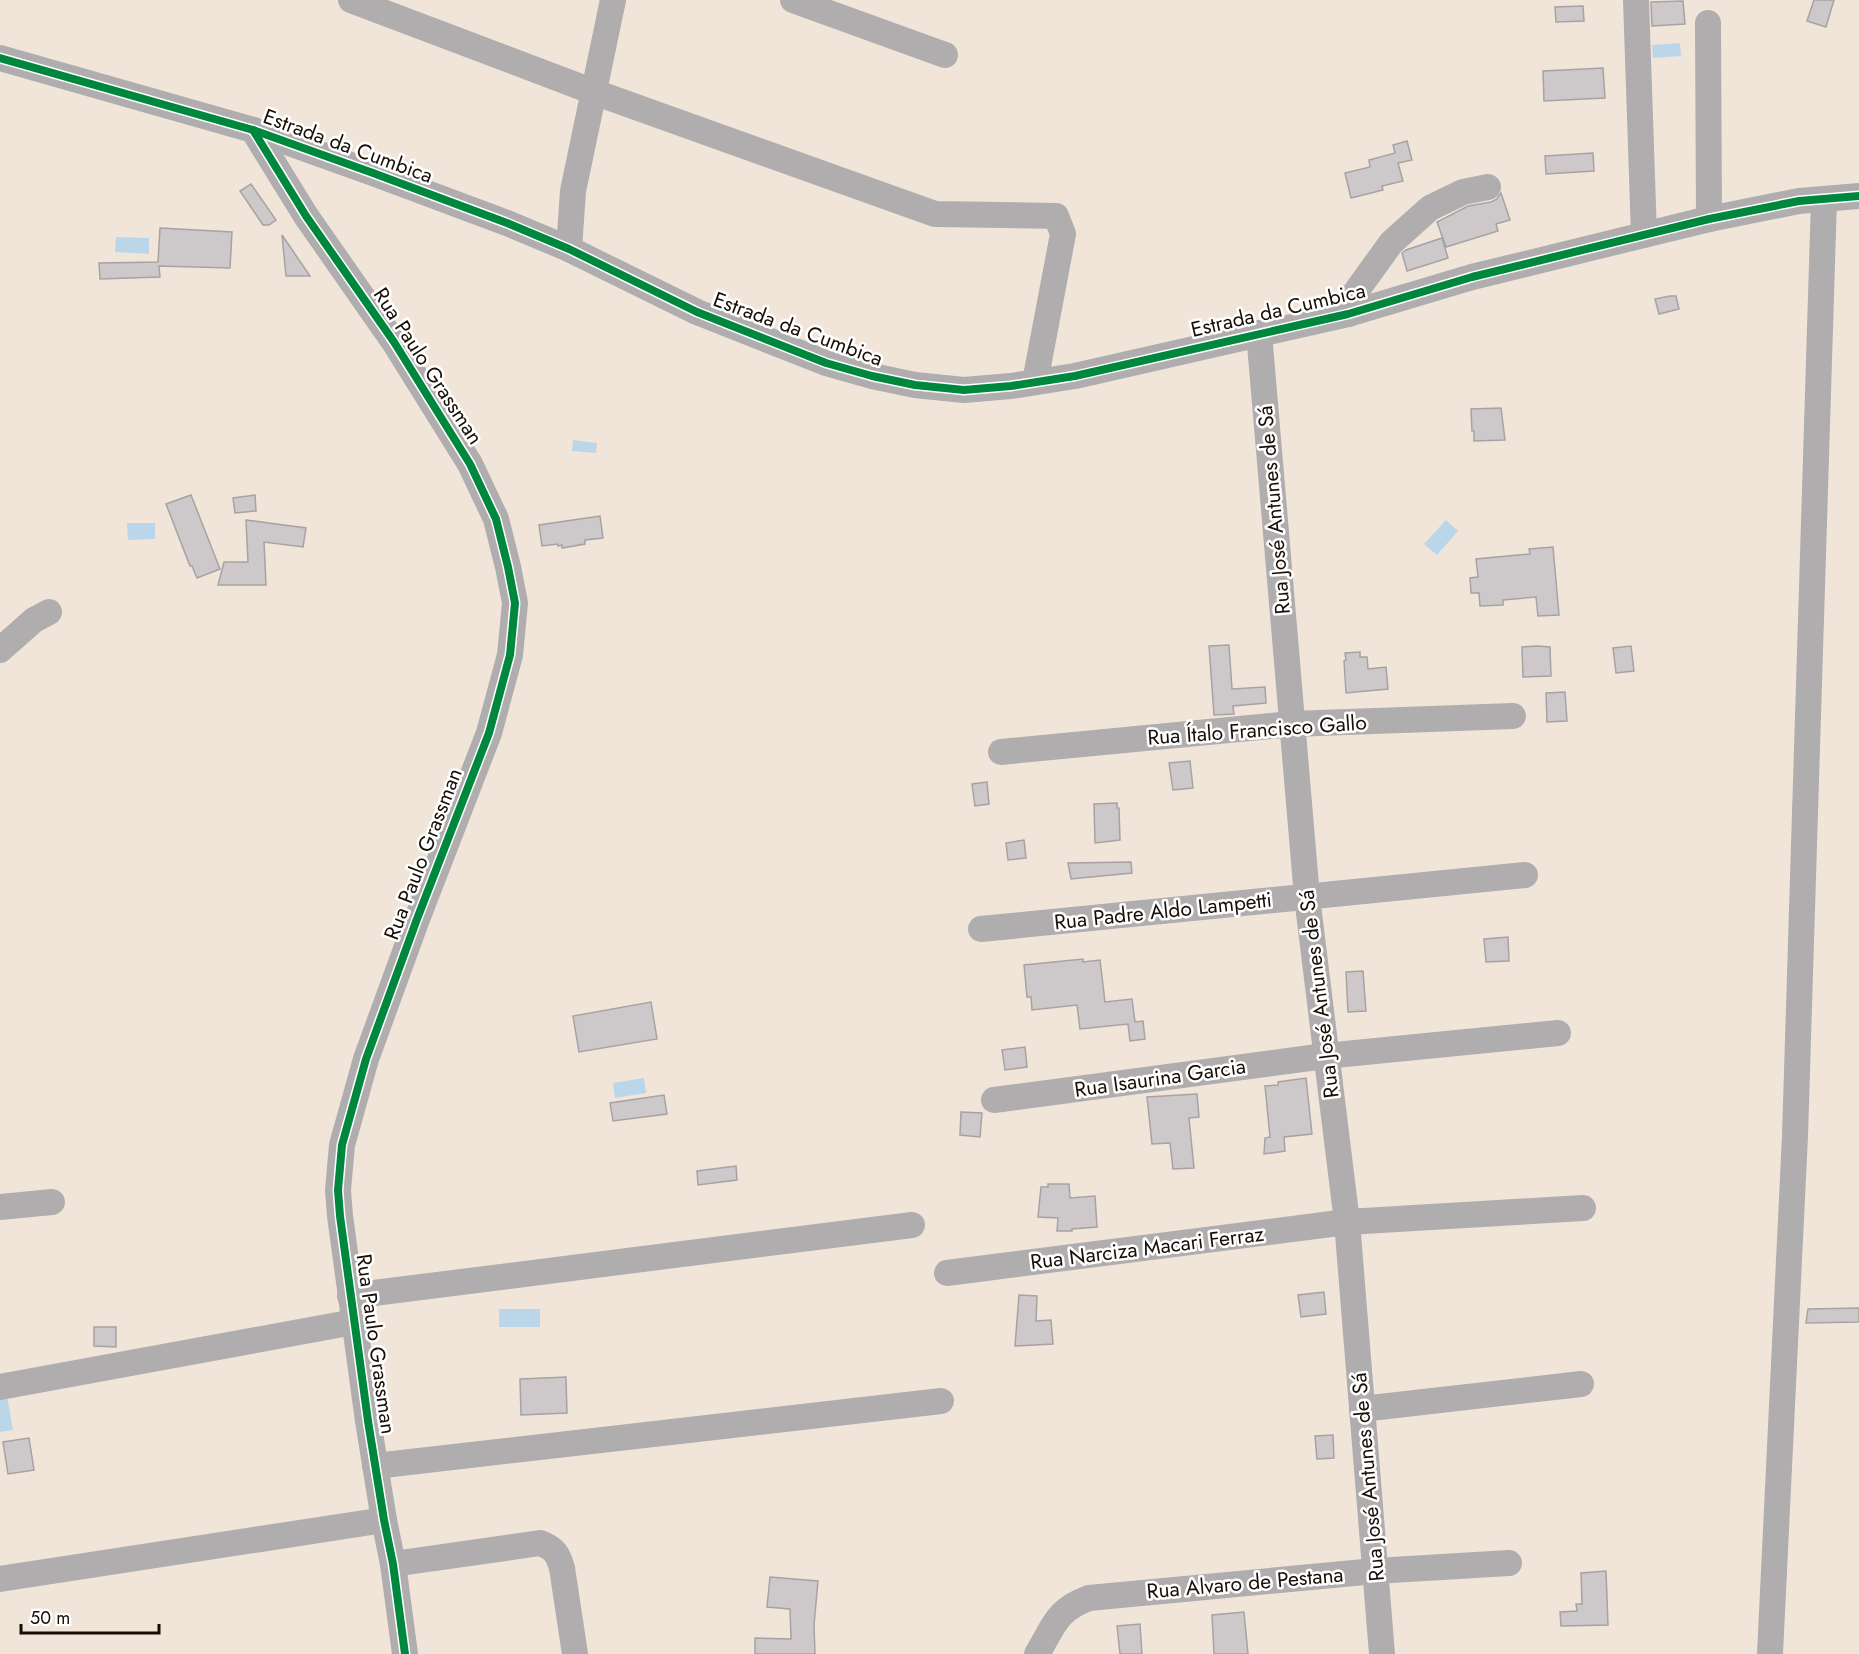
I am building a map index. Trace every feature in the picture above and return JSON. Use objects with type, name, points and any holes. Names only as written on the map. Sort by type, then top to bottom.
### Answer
[{"type":"street","points":[[351,0],[594,92],[936,214],[1056,216],[1063,234],[1035,382]]},
{"type":"street","points":[[569,249],[573,191],[613,0]]},
{"type":"street","points":[[793,0],[945,55]]},
{"type":"street","points":[[1636,0],[1644,235]]},
{"type":"street","points":[[1708,23],[1709,219]]},
{"type":"street","name":"Estrada da Cumbica","points":[[0,58],[253,130],[507,223],[569,249],[697,312],[826,363],[915,385],[964,390],[1075,376],[1348,314],[1472,277],[1709,219],[1799,201],[1859,196]]},
{"type":"street","name":"Rua Paulo Grassman","points":[[253,130],[306,216],[394,342],[470,464],[496,519],[515,603],[510,655],[489,733],[366,1059],[342,1145],[338,1190],[350,1296],[375,1466],[393,1564],[405,1654]]},
{"type":"street","points":[[1348,314],[1355,293],[1391,243],[1430,208],[1463,192],[1488,187]]},
{"type":"street","points":[[1770,1654],[1796,1136],[1824,199]]},
{"type":"street","name":"Rua José Antunes de Sá","points":[[1260,333],[1306,897],[1347,1222],[1382,1654]]},
{"type":"street","points":[[0,650],[34,620],[49,612]]},
{"type":"street","name":"Rua Ítalo Francisco Gallo","points":[[1001,752],[1292,724],[1513,716]]},
{"type":"street","name":"Rua Padre Aldo Lampetti","points":[[981,928],[1525,875]]},
{"type":"street","name":"Rua Isaurina Garcia","points":[[994,1100],[1325,1056],[1558,1033]]},
{"type":"street","points":[[0,1207],[52,1202]]},
{"type":"street","name":"Rua Narciza Macari Ferraz","points":[[946,1274],[1347,1222],[1583,1208]]},
{"type":"street","points":[[350,1296],[912,1225]]},
{"type":"street","points":[[0,1387],[354,1322]]},
{"type":"street","points":[[1362,1409],[1581,1384]]},
{"type":"street","points":[[375,1466],[941,1401]]},
{"type":"street","points":[[0,1579],[384,1520]]},
{"type":"street","points":[[393,1564],[540,1543],[552,1547],[562,1568],[575,1654]]},
{"type":"street","name":"Rua Alvaro de Pestana","points":[[1037,1654],[1062,1612],[1075,1603],[1089,1598],[1375,1571],[1509,1563]]},
{"type":"water","points":[[1680,43],[1681,56],[1653,58],[1652,45]]},
{"type":"water","points":[[116,237],[149,238],[149,254],[115,252]]},
{"type":"water","points":[[573,440],[597,443],[596,453],[572,451]]},
{"type":"water","points":[[1446,520],[1458,531],[1437,555],[1424,544]]},
{"type":"water","points":[[127,523],[155,523],[155,539],[128,540]]},
{"type":"water","points":[[644,1078],[646,1093],[615,1098],[613,1083]]},
{"type":"water","points":[[499,1309],[540,1309],[540,1327],[499,1327]]},
{"type":"water","points":[[7,1396],[13,1430],[0,1432],[0,1398]]},
{"type":"building","points":[[1814,0],[1834,0],[1826,27],[1807,21]]},
{"type":"building","points":[[1683,1],[1685,24],[1652,26],[1651,2]]},
{"type":"building","points":[[1583,6],[1584,21],[1556,22],[1555,7]]},
{"type":"building","points":[[1603,68],[1605,98],[1544,101],[1543,71]]},
{"type":"building","points":[[1407,141],[1412,160],[1398,163],[1403,181],[1382,186],[1383,190],[1351,198],[1345,173],[1370,167],[1369,160],[1395,153],[1393,145]]},
{"type":"building","points":[[1593,153],[1594,171],[1546,174],[1545,156]]},
{"type":"building","points":[[251,184],[276,220],[269,225],[263,225],[240,191]]},
{"type":"building","points":[[1501,193],[1510,220],[1496,224],[1498,231],[1446,247],[1437,222],[1468,206],[1491,202]]},
{"type":"building","points":[[160,228],[232,232],[230,268],[159,266],[160,277],[100,279],[99,263],[158,262]]},
{"type":"building","points":[[282,235],[310,276],[286,276]]},
{"type":"building","points":[[1442,238],[1448,258],[1407,271],[1402,253]]},
{"type":"building","points":[[1676,296],[1679,309],[1659,314],[1655,299]]},
{"type":"building","points":[[1501,408],[1505,440],[1474,441],[1471,409]]},
{"type":"building","points":[[191,495],[220,569],[197,578],[190,566],[166,504]]},
{"type":"building","points":[[255,495],[256,511],[235,513],[233,498]]},
{"type":"building","points":[[600,516],[603,538],[585,540],[585,544],[562,548],[562,545],[558,546],[558,544],[542,546],[539,525]]},
{"type":"building","points":[[246,520],[306,528],[303,547],[264,542],[266,585],[218,585],[224,562],[248,562]]},
{"type":"building","points":[[1553,547],[1559,615],[1538,616],[1536,597],[1503,600],[1503,605],[1480,606],[1479,593],[1471,593],[1470,578],[1478,577],[1476,559],[1530,554],[1529,549]]},
{"type":"building","points":[[1229,645],[1232,689],[1265,687],[1266,703],[1233,706],[1234,714],[1214,715],[1209,646]]},
{"type":"building","points":[[1631,646],[1634,671],[1616,673],[1613,648]]},
{"type":"building","points":[[1522,647],[1550,647],[1551,676],[1523,677]]},
{"type":"building","points":[[1360,652],[1360,657],[1367,657],[1368,669],[1386,667],[1388,689],[1346,693],[1345,653]]},
{"type":"building","points":[[1565,692],[1567,721],[1547,722],[1546,693]]},
{"type":"building","points":[[1190,761],[1193,788],[1173,790],[1169,763]]},
{"type":"building","points":[[987,782],[989,804],[975,806],[972,784]]},
{"type":"building","points":[[1117,803],[1120,840],[1095,843],[1094,804]]},
{"type":"building","points":[[1024,840],[1026,858],[1008,860],[1006,843]]},
{"type":"building","points":[[1131,862],[1132,873],[1071,879],[1068,863]]},
{"type":"building","points":[[1508,937],[1509,961],[1486,962],[1484,939]]},
{"type":"building","points":[[1083,959],[1083,962],[1100,960],[1105,1002],[1132,999],[1135,1022],[1143,1021],[1145,1039],[1130,1041],[1128,1024],[1080,1029],[1077,1005],[1032,1010],[1031,997],[1027,997],[1024,965]]},
{"type":"building","points":[[1363,971],[1366,1011],[1348,1012],[1346,972]]},
{"type":"building","points":[[651,1002],[657,1039],[579,1052],[573,1016]]},
{"type":"building","points":[[1025,1047],[1027,1067],[1005,1070],[1002,1050]]},
{"type":"building","points":[[1306,1078],[1312,1134],[1284,1137],[1285,1151],[1264,1154],[1265,1138],[1270,1137],[1265,1086]]},
{"type":"building","points":[[1197,1094],[1199,1117],[1189,1118],[1194,1168],[1173,1169],[1170,1143],[1152,1144],[1147,1097]]},
{"type":"building","points":[[664,1095],[667,1114],[613,1121],[610,1103]]},
{"type":"building","points":[[961,1112],[982,1113],[980,1137],[960,1135]]},
{"type":"building","points":[[736,1166],[737,1180],[698,1185],[697,1171]]},
{"type":"building","points":[[1048,1184],[1069,1184],[1070,1198],[1095,1196],[1097,1227],[1057,1231],[1058,1218],[1038,1217],[1041,1187],[1048,1187]]},
{"type":"building","points":[[1324,1292],[1326,1314],[1301,1317],[1298,1295]]},
{"type":"building","points":[[1019,1295],[1037,1296],[1036,1321],[1051,1320],[1053,1344],[1015,1346]]},
{"type":"building","points":[[1859,1308],[1859,1322],[1806,1323],[1808,1309]]},
{"type":"building","points":[[94,1327],[116,1327],[116,1347],[94,1346]]},
{"type":"building","points":[[566,1377],[567,1413],[521,1415],[520,1379]]},
{"type":"building","points":[[1333,1435],[1334,1458],[1317,1459],[1315,1436]]},
{"type":"building","points":[[29,1438],[34,1470],[8,1474],[3,1442]]},
{"type":"building","points":[[1606,1571],[1608,1625],[1561,1626],[1560,1612],[1577,1611],[1576,1604],[1582,1604],[1581,1573]]},
{"type":"building","points":[[770,1577],[818,1581],[814,1625],[815,1654],[755,1654],[755,1638],[791,1639],[790,1609],[767,1607]]},
{"type":"building","points":[[1244,1612],[1248,1654],[1214,1654],[1212,1615]]},
{"type":"building","points":[[1140,1624],[1142,1654],[1120,1654],[1117,1626]]},
{"type":"cycle path","points":[[0,58],[253,130],[373,173],[507,223],[569,249],[697,312],[826,363],[915,385],[964,390],[1011,386],[1075,376],[1348,314],[1472,277],[1709,219],[1799,201],[1859,196]]},
{"type":"cycle path","points":[[253,130],[306,216],[394,342],[470,464],[496,519],[515,603],[510,655],[489,733],[366,1059],[342,1145],[338,1190],[340,1216],[368,1421],[393,1564],[405,1654]]}]
